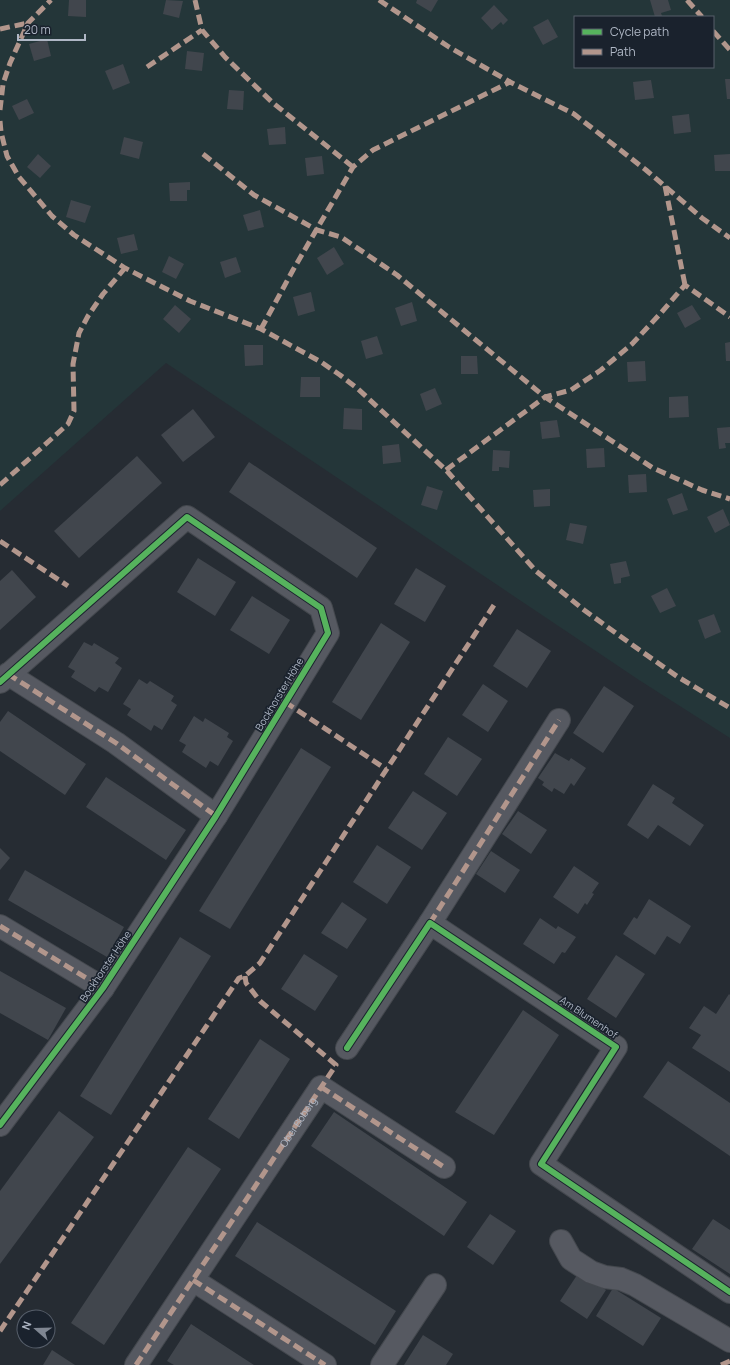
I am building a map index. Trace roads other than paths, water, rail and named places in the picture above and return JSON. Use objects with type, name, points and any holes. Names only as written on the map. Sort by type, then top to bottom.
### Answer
[{"type":"street","name":"Bockhorster Höhe","points":[[0,1125],[103,988],[216,816],[328,633],[321,608],[187,517],[4,678],[116,743],[216,816]]},
{"type":"street","points":[[347,1048],[430,923],[560,720]]},
{"type":"street","name":"Am Blumenhof","points":[[430,923],[616,1047],[541,1164],[730,1292]]},
{"type":"street","name":"Bockhorster Höhe","points":[[0,926],[103,988]]},
{"type":"street","name":"Ober Boberg","points":[[136,1365],[321,1087],[444,1167]]},
{"type":"street","points":[[561,1241],[571,1259],[591,1272],[605,1277],[621,1279],[635,1285],[730,1340]]},
{"type":"street","points":[[193,1280],[325,1365]]},
{"type":"street","points":[[382,1365],[435,1285]]}]
